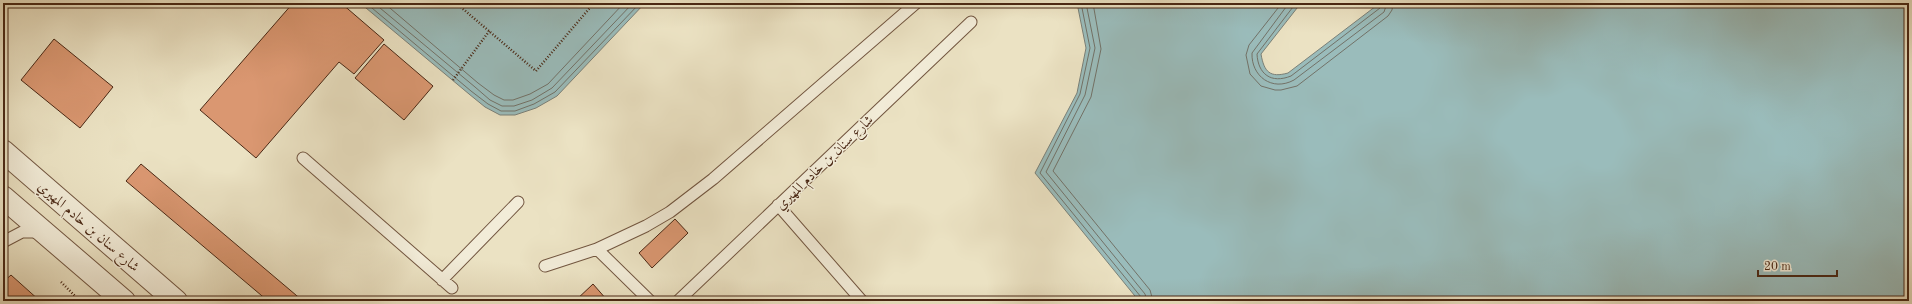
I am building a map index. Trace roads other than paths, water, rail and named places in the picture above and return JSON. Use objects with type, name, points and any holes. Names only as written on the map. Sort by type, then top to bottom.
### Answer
[{"type":"street","name":"شارع سنان بن خادم المهيري","points":[[3,151],[176,301]]},
{"type":"street","points":[[3,197],[124,301]]},
{"type":"lane","points":[[544,266],[597,250],[646,226],[692,196],[916,3]]},
{"type":"lane","name":"شارع سنان بن خادم المهيري","points":[[678,301],[971,22]]},
{"type":"lane","points":[[303,158],[452,288]]},
{"type":"lane","points":[[442,280],[518,202]]},
{"type":"lane","points":[[778,205],[862,301]]},
{"type":"lane","points":[[3,242],[22,232],[44,233]]},
{"type":"lane","points":[[597,250],[650,301]]},
{"type":"water","points":[[360,3],[645,3],[557,96],[536,108],[515,115],[500,115],[485,107]]},
{"type":"water","points":[[1077,3],[1301,3],[1261,54],[1266,69],[1272,74],[1277,75],[1288,73],[1380,3],[1909,3],[1909,301],[1139,301],[1035,173],[1077,93],[1086,48]]}]
